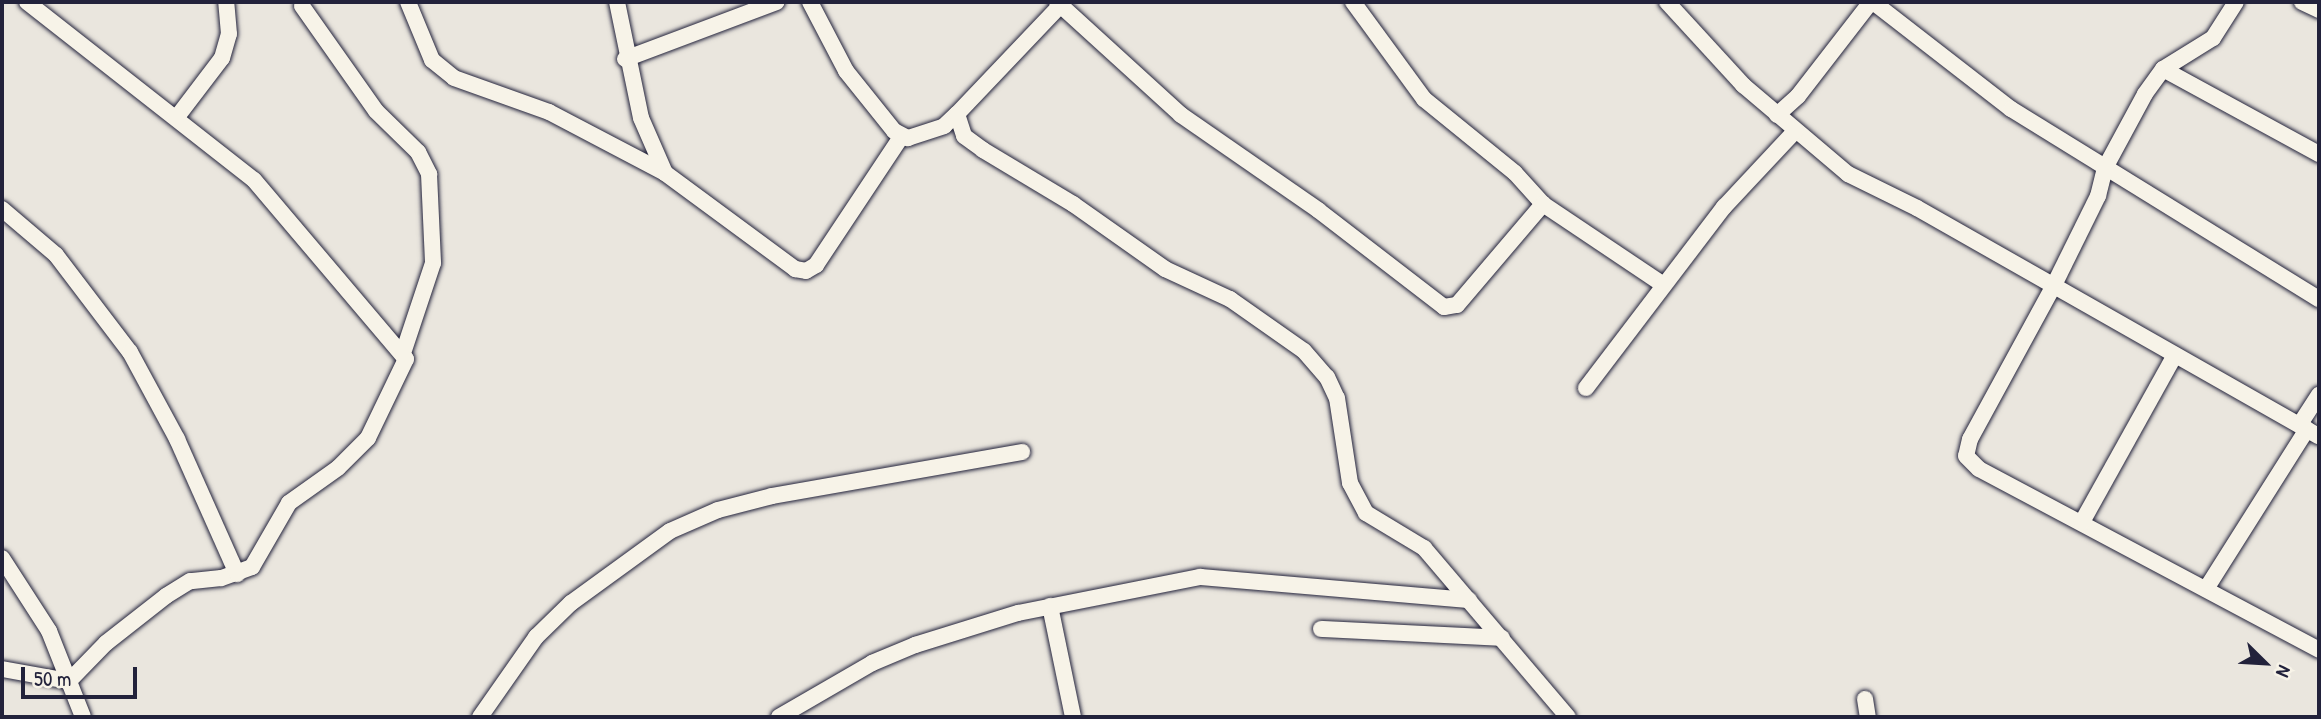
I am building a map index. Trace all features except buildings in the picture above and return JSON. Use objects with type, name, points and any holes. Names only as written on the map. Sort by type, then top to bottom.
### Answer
[{"type":"street","points":[[27,2],[102,65],[177,117],[254,180],[403,353]]},
{"type":"street","points":[[177,117],[222,58],[229,34],[226,2]]},
{"type":"street","points":[[408,2],[432,60],[454,78],[549,112],[665,173],[788,266],[806,271],[816,265],[901,137]]},
{"type":"street","points":[[617,2],[625,59],[641,118],[665,173]]},
{"type":"street","points":[[625,59],[776,2]]},
{"type":"street","points":[[810,2],[846,71],[901,137]]},
{"type":"street","points":[[1353,2],[1424,99],[1515,173],[1543,204],[1662,284]]},
{"type":"street","points":[[1667,2],[1777,115],[1847,174],[1917,208],[2309,430]]},
{"type":"street","points":[[1777,115],[1798,96],[1872,2],[2011,109],[2319,299]]},
{"type":"street","points":[[2235,2],[2202,49],[2164,69],[2105,167],[2098,196],[2053,287],[1970,439],[1966,456],[1979,469],[2319,650]]},
{"type":"street","points":[[2302,2],[2319,10]]},
{"type":"street","points":[[901,137],[919,136],[957,114],[1059,4],[1181,115],[1318,210],[1444,307],[1457,305],[1543,204]]},
{"type":"street","points":[[69,681],[106,642],[166,596],[190,581],[237,574],[262,556],[289,503],[338,468],[368,438],[405,367],[403,353],[433,263],[429,174],[418,152],[376,111],[302,6]]},
{"type":"street","points":[[2164,69],[2319,154]]},
{"type":"street","points":[[957,114],[964,136],[983,150],[1073,204],[1165,269],[1230,299],[1304,351],[1327,377],[1337,398],[1342,451],[1357,502],[1366,513],[1411,537],[1469,600],[1568,717]]},
{"type":"street","points":[[1586,388],[1662,284],[1724,207],[1795,131]]},
{"type":"street","points":[[2,209],[56,256],[130,352],[177,439],[237,574]]},
{"type":"street","points":[[2082,522],[2175,355]]},
{"type":"street","points":[[2206,589],[2309,430],[2319,395]]},
{"type":"street","points":[[481,716],[536,637],[589,589],[670,531],[718,510],[772,496],[1022,452]]},
{"type":"street","points":[[2,558],[49,631],[83,717]]},
{"type":"street","points":[[779,717],[817,692],[915,645],[1050,606],[1200,577],[1469,600]]},
{"type":"street","points":[[1050,606],[1073,717]]},
{"type":"street","points":[[1321,629],[1502,638]]},
{"type":"street","points":[[2,669],[69,681]]},
{"type":"street","points":[[1865,699],[1868,717]]}]
